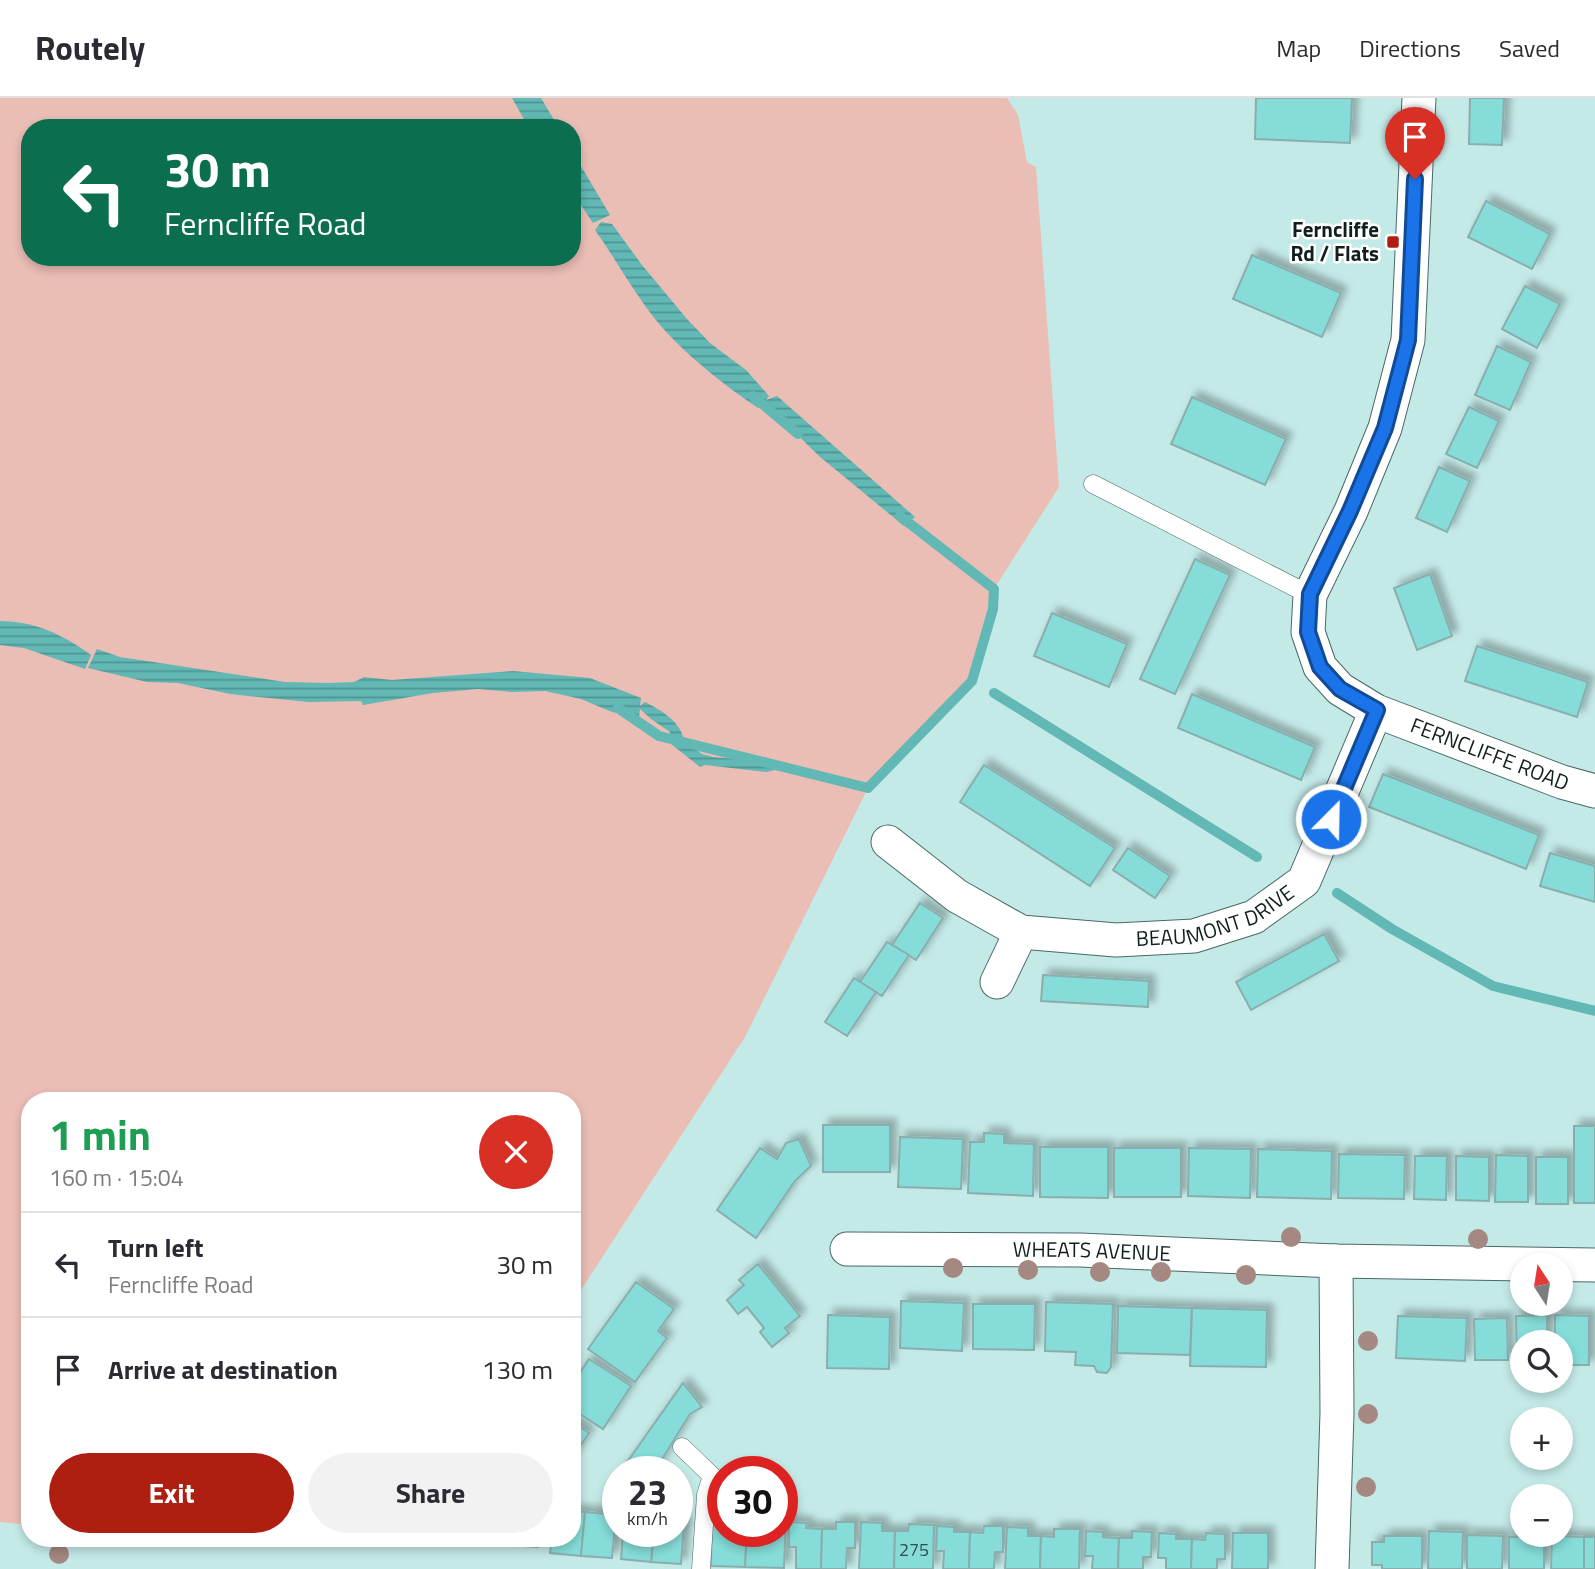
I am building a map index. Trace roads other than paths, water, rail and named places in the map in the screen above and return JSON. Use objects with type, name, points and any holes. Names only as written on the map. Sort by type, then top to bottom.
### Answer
[{"type":"street","name":"FERNCLIFFE ROAD","points":[[1419,98],[1408,340],[1385,428],[1350,511],[1310,594],[1308,632],[1320,667],[1340,689],[1377,710],[1562,782],[1595,791]]},
{"type":"street","name":"BEAUMONT DRIVE","points":[[888,842],[957,896],[1021,932],[1116,940],[1194,936],[1254,917],[1304,881],[1377,710]]},
{"type":"street","points":[[997,982],[1021,932]]},
{"type":"street","name":"WHEATS AVENUE","points":[[847,1249],[1080,1250],[1336,1261],[1595,1265]]},
{"type":"street","points":[[1332,1569],[1337,1413],[1336,1261]]},
{"type":"lane","points":[[1093,484],[1310,594]]},
{"type":"lane","points":[[682,1447],[712,1476],[706,1495],[701,1569]]},
{"type":"water","points":[[512,98],[541,98],[554,119],[524,119]]},
{"type":"water","points":[[581,166],[610,215],[593,223],[581,205]]},
{"type":"water","points":[[601,222],[612,224],[687,319],[710,343],[746,370],[769,396],[766,400],[777,396],[915,517],[904,526],[819,456],[764,402],[758,408],[680,346],[649,311],[595,230]]},
{"type":"water","points":[[0,621],[37,626],[70,641],[91,655],[85,669],[24,648],[0,645]]},
{"type":"water","points":[[97,649],[120,657],[285,682],[354,682],[364,677],[392,680],[513,671],[590,678],[641,698],[640,706],[645,702],[663,713],[678,727],[684,740],[702,754],[747,760],[765,757],[776,762],[775,770],[767,772],[705,765],[700,767],[671,744],[670,732],[640,709],[639,717],[612,712],[581,699],[545,691],[478,689],[433,693],[363,705],[361,701],[309,702],[230,694],[178,683],[147,682],[88,668]]},
{"type":"waterway","points":[[753,396],[798,434]]},
{"type":"waterway","points":[[618,708],[659,736],[868,788],[972,681],[993,609],[994,589],[900,516]]},
{"type":"waterway","points":[[994,693],[1257,857]]},
{"type":"waterway","points":[[1337,893],[1392,929],[1493,986],[1595,1011]]},
{"type":"place","name":"Ferncliffe Rd / Flats","points":[[1393,242]]}]
